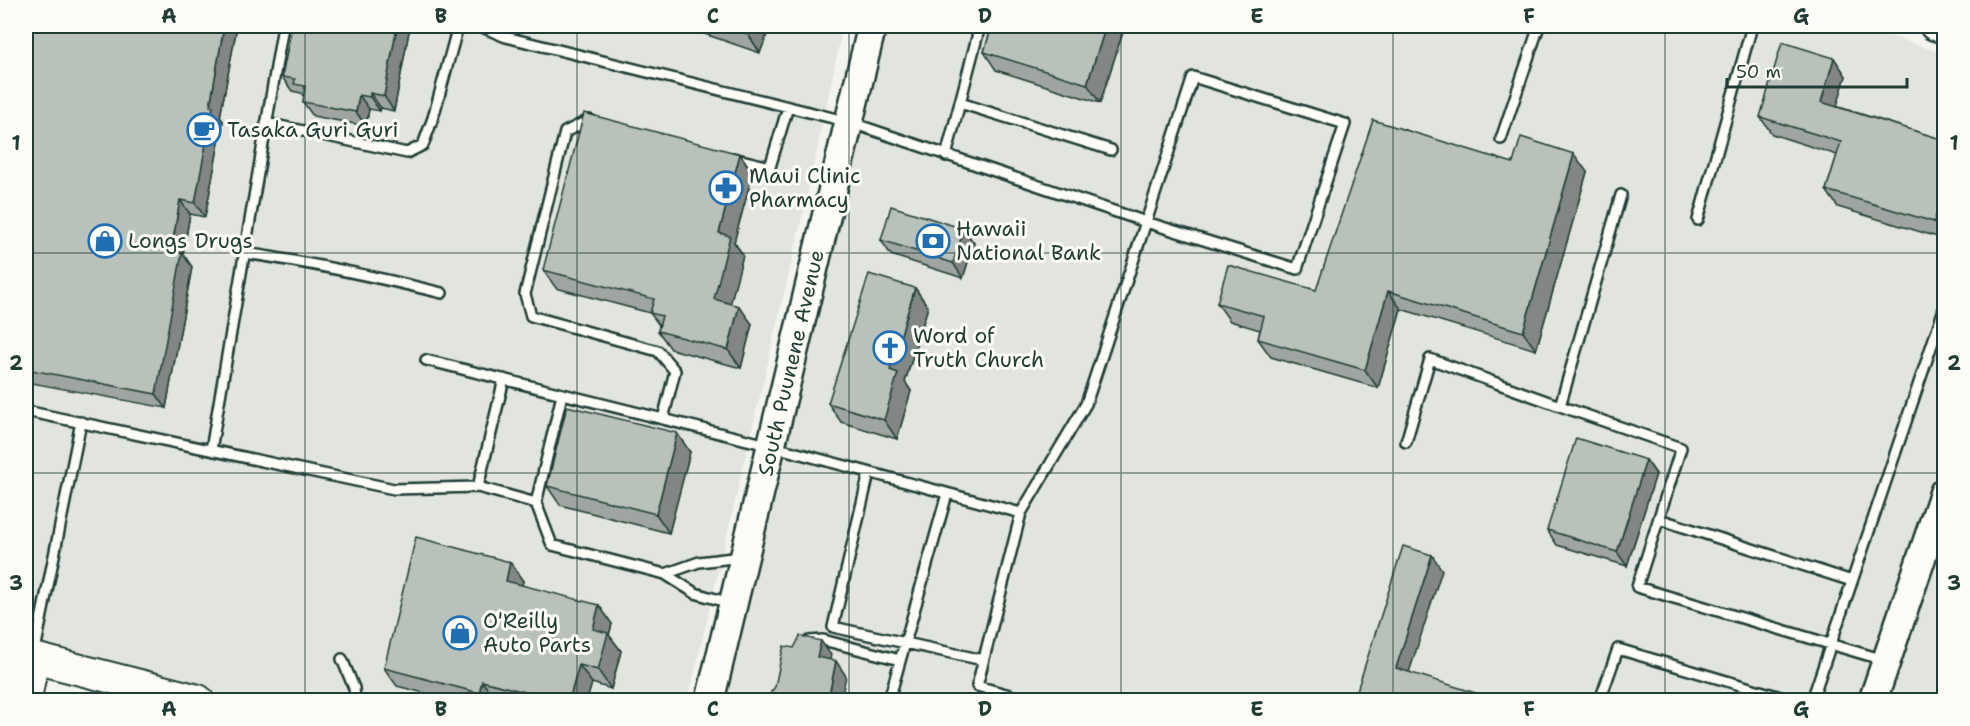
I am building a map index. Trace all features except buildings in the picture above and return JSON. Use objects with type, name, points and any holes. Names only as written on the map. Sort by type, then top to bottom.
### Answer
[{"type":"main road","name":"South Puunene Avenue","points":[[710,700],[872,26]]},
{"type":"main road","points":[[1934,26],[1944,29]]},
{"type":"main road","points":[[1873,700],[1944,492]]},
{"type":"main road","points":[[26,698],[30,657],[198,700]]},
{"type":"lane","points":[[211,450],[283,26]]},
{"type":"lane","points":[[266,123],[407,153],[423,145],[458,26]]},
{"type":"lane","points":[[480,26],[506,37],[849,122],[1146,222],[1297,269],[1345,124],[1193,77],[1146,222],[1086,404],[1021,513],[976,686],[1028,700]]},
{"type":"lane","points":[[946,156],[980,26]]},
{"type":"lane","points":[[1501,140],[1539,26]]},
{"type":"lane","points":[[1698,220],[1752,26]]},
{"type":"lane","points":[[960,103],[1111,150]]},
{"type":"lane","points":[[725,156],[770,167],[788,107]]},
{"type":"lane","points":[[600,123],[589,120],[566,132],[525,294],[531,316],[658,351],[675,371],[663,419]]},
{"type":"lane","points":[[1560,406],[1621,195]]},
{"type":"lane","points":[[245,253],[358,273],[442,293]]},
{"type":"lane","points":[[1812,700],[1944,309]]},
{"type":"lane","points":[[1406,442],[1430,359],[1681,448],[1636,587],[1886,661]]},
{"type":"lane","points":[[426,360],[771,446],[1021,513]]},
{"type":"lane","points":[[478,487],[504,379]]},
{"type":"lane","points":[[562,395],[536,503],[552,545],[665,574],[695,593],[733,604]]},
{"type":"lane","points":[[26,411],[394,489],[478,487],[536,503]]},
{"type":"lane","points":[[30,657],[81,423]]},
{"type":"lane","points":[[869,473],[833,627],[983,660]]},
{"type":"lane","points":[[889,700],[947,494]]},
{"type":"lane","points":[[1659,519],[1852,581]]},
{"type":"lane","points":[[665,574],[699,562],[744,556]]},
{"type":"lane","points":[[800,644],[809,640],[823,640],[900,660]]},
{"type":"lane","points":[[1600,700],[1618,649],[1791,700]]},
{"type":"lane","points":[[342,659],[354,688],[355,700]]},
{"type":"shaded area","points":[[26,26],[843,26],[809,188],[688,700],[198,700],[26,656]]},
{"type":"shaded area","points":[[872,26],[1862,26],[1944,54],[1944,700],[709,700]]},
{"type":"place","name":"Tasaka Guri Guri","points":[[204,130]]},
{"type":"place","name":"Maui Clinic Pharmacy","points":[[726,188]]},
{"type":"place","name":"Longs Drugs","points":[[105,241]]},
{"type":"place","name":"Hawaii National Bank","points":[[933,241]]},
{"type":"place","name":"Word of Truth Church","points":[[890,348]]},
{"type":"place","name":"O'Reilly Auto Parts","points":[[460,633]]}]
